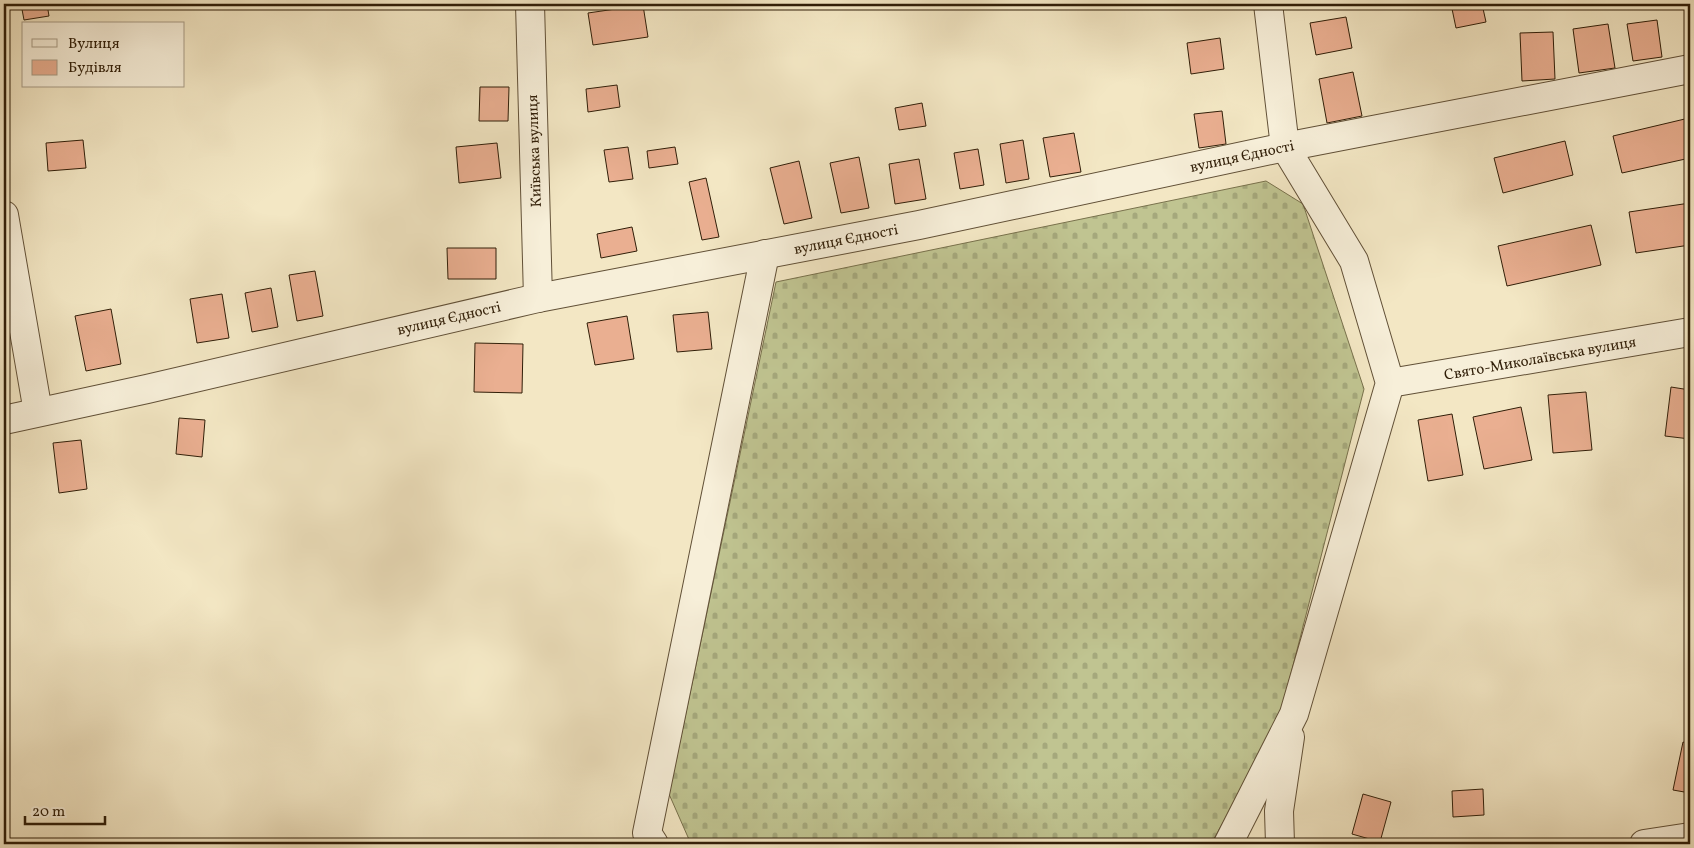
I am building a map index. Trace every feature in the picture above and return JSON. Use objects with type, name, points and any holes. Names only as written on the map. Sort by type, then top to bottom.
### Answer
[{"type":"street","name":"Київська вулиця","points":[[530,4],[538,298]]},
{"type":"street","points":[[1268,4],[1285,147],[1354,261],[1390,383],[1294,714],[1279,811],[1280,844]]},
{"type":"street","name":"вулиця Єдності","points":[[4,420],[538,298],[955,218],[1285,147],[1690,69]]},
{"type":"street","points":[[4,215],[38,412]]},
{"type":"street","points":[[654,844],[648,833],[764,254]]},
{"type":"street","name":"Свято-Миколаївська вулиця","points":[[1390,383],[1690,332]]},
{"type":"street","points":[[1228,844],[1294,714]]},
{"type":"street","points":[[1644,844],[1690,837]]},
{"type":"green space","points":[[1266,181],[1303,204],[1364,389],[1278,724],[1211,844],[691,844],[669,794],[776,282]]},
{"type":"building","points":[[21,4],[47,4],[49,16],[24,20]]},
{"type":"building","points":[[1451,4],[1482,4],[1486,22],[1456,28]]},
{"type":"building","points":[[1686,4],[1690,4],[1690,46]]},
{"type":"building","points":[[643,5],[648,37],[593,45],[588,13]]},
{"type":"building","points":[[1346,17],[1352,48],[1316,55],[1310,23]]},
{"type":"building","points":[[1657,20],[1662,57],[1633,61],[1627,24]]},
{"type":"building","points":[[1608,24],[1615,68],[1579,73],[1573,29]]},
{"type":"building","points":[[1553,32],[1555,79],[1522,81],[1520,33]]},
{"type":"building","points":[[1220,38],[1224,69],[1191,74],[1187,43]]},
{"type":"building","points":[[1353,72],[1362,116],[1327,123],[1319,79]]},
{"type":"building","points":[[617,85],[620,107],[588,112],[586,89]]},
{"type":"building","points":[[480,87],[509,87],[508,121],[479,121]]},
{"type":"building","points":[[922,103],[926,126],[899,130],[895,108]]},
{"type":"building","points":[[1222,111],[1226,144],[1199,148],[1194,114]]},
{"type":"building","points":[[1689,118],[1690,158],[1622,173],[1613,136]]},
{"type":"building","points":[[1074,133],[1081,172],[1050,177],[1043,138]]},
{"type":"building","points":[[83,140],[86,168],[48,171],[46,143]]},
{"type":"building","points":[[1023,140],[1029,179],[1006,183],[1000,144]]},
{"type":"building","points":[[1565,141],[1573,175],[1503,193],[1494,158]]},
{"type":"building","points":[[497,143],[501,178],[459,183],[456,147]]},
{"type":"building","points":[[628,147],[633,179],[609,182],[604,150]]},
{"type":"building","points":[[675,147],[678,164],[649,168],[647,151]]},
{"type":"building","points":[[978,149],[984,185],[960,189],[954,153]]},
{"type":"building","points":[[859,157],[869,208],[841,213],[830,163]]},
{"type":"building","points":[[919,159],[926,199],[895,204],[889,164]]},
{"type":"building","points":[[799,161],[812,218],[784,224],[770,168]]},
{"type":"building","points":[[706,178],[719,237],[702,240],[689,182]]},
{"type":"building","points":[[1690,203],[1690,245],[1636,253],[1629,212]]},
{"type":"building","points":[[1591,225],[1601,265],[1507,286],[1498,246]]},
{"type":"building","points":[[632,227],[637,251],[601,258],[597,234]]},
{"type":"building","points":[[447,248],[496,248],[496,279],[448,279]]},
{"type":"building","points":[[315,271],[323,316],[297,321],[289,275]]},
{"type":"building","points":[[271,288],[278,327],[252,332],[245,293]]},
{"type":"building","points":[[222,294],[229,338],[197,343],[190,299]]},
{"type":"building","points":[[111,309],[121,364],[86,371],[75,316]]},
{"type":"building","points":[[708,312],[712,349],[677,352],[673,315]]},
{"type":"building","points":[[627,316],[634,359],[595,365],[587,323]]},
{"type":"building","points":[[475,343],[523,344],[522,393],[474,392]]},
{"type":"building","points":[[1671,387],[1690,390],[1690,439],[1665,436]]},
{"type":"building","points":[[1586,392],[1592,450],[1553,453],[1548,395]]},
{"type":"building","points":[[1521,407],[1532,460],[1484,469],[1473,417]]},
{"type":"building","points":[[1452,414],[1463,475],[1428,481],[1418,420]]},
{"type":"building","points":[[179,418],[205,420],[202,457],[176,454]]},
{"type":"building","points":[[81,440],[87,489],[59,493],[53,443]]},
{"type":"building","points":[[1683,742],[1690,744],[1690,793],[1673,790]]},
{"type":"building","points":[[1483,789],[1484,815],[1453,817],[1452,791]]},
{"type":"building","points":[[1363,794],[1391,802],[1380,842],[1352,834]]}]
